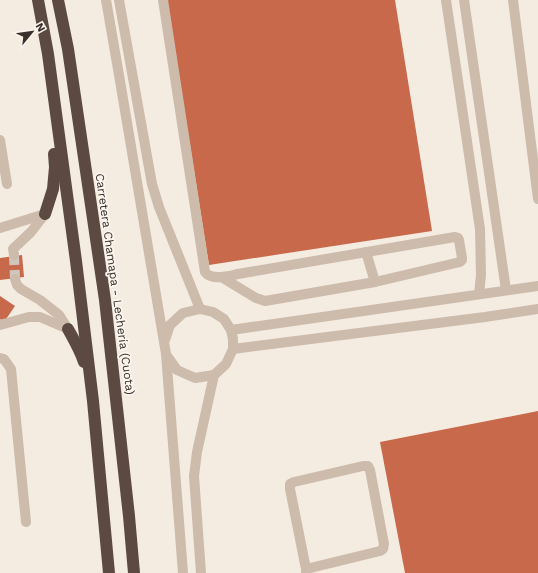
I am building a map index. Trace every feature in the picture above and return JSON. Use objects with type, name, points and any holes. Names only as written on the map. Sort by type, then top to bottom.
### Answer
[{"type":"highway","points":[[38,0],[48,54],[76,261],[93,401],[109,573]]},
{"type":"highway","name":"Carretera Chamapa - Lechería (Cuota)","points":[[58,0],[68,49],[106,300],[134,573]]},
{"type":"highway","points":[[45,214],[53,189],[55,167],[53,136],[48,103],[48,54]]},
{"type":"highway","points":[[68,329],[82,356],[93,401]]},
{"type":"street","points":[[106,0],[166,354],[183,573]]},
{"type":"street","points":[[119,0],[152,184],[159,207],[200,309]]},
{"type":"street","points":[[163,0],[205,272],[208,276],[223,278],[238,274],[455,237],[459,240],[462,258],[460,262],[375,282],[265,301],[256,298],[223,278]]},
{"type":"street","points":[[446,0],[480,229],[481,275],[479,294]]},
{"type":"street","points":[[464,0],[506,290]]},
{"type":"street","points":[[513,0],[538,199]]},
{"type":"street","points":[[0,140],[7,184]]},
{"type":"street","points":[[0,228],[45,214]]},
{"type":"street","points":[[14,255],[13,249],[31,232],[45,214]]},
{"type":"street","points":[[366,252],[375,282]]},
{"type":"street","points":[[15,279],[17,285],[21,289],[40,300],[59,315],[68,329]]},
{"type":"street","points":[[231,330],[538,286]]},
{"type":"street","points":[[164,342],[170,325],[183,312],[200,309],[213,312],[224,319],[231,330],[233,340],[233,349],[226,364],[214,375],[195,378],[177,370],[166,354]]},
{"type":"street","points":[[233,349],[538,309]]},
{"type":"street","points":[[0,325],[29,317],[40,318],[68,329]]},
{"type":"street","points":[[0,358],[4,359],[10,368],[26,522]]},
{"type":"street","points":[[202,573],[194,476],[197,452],[214,375]]},
{"type":"street","points":[[368,466],[383,536],[383,549],[380,552],[306,571],[290,484],[368,466]]},
{"type":"building","points":[[167,0],[395,0],[432,231],[209,265]]},
{"type":"building","points":[[22,255],[24,277],[0,280],[0,258]]},
{"type":"building","points":[[0,296],[15,306],[4,322],[0,319]]},
{"type":"building","points":[[538,411],[538,573],[405,573],[380,442]]},
{"type":"tunnel","points":[[14,255],[15,279]]}]
